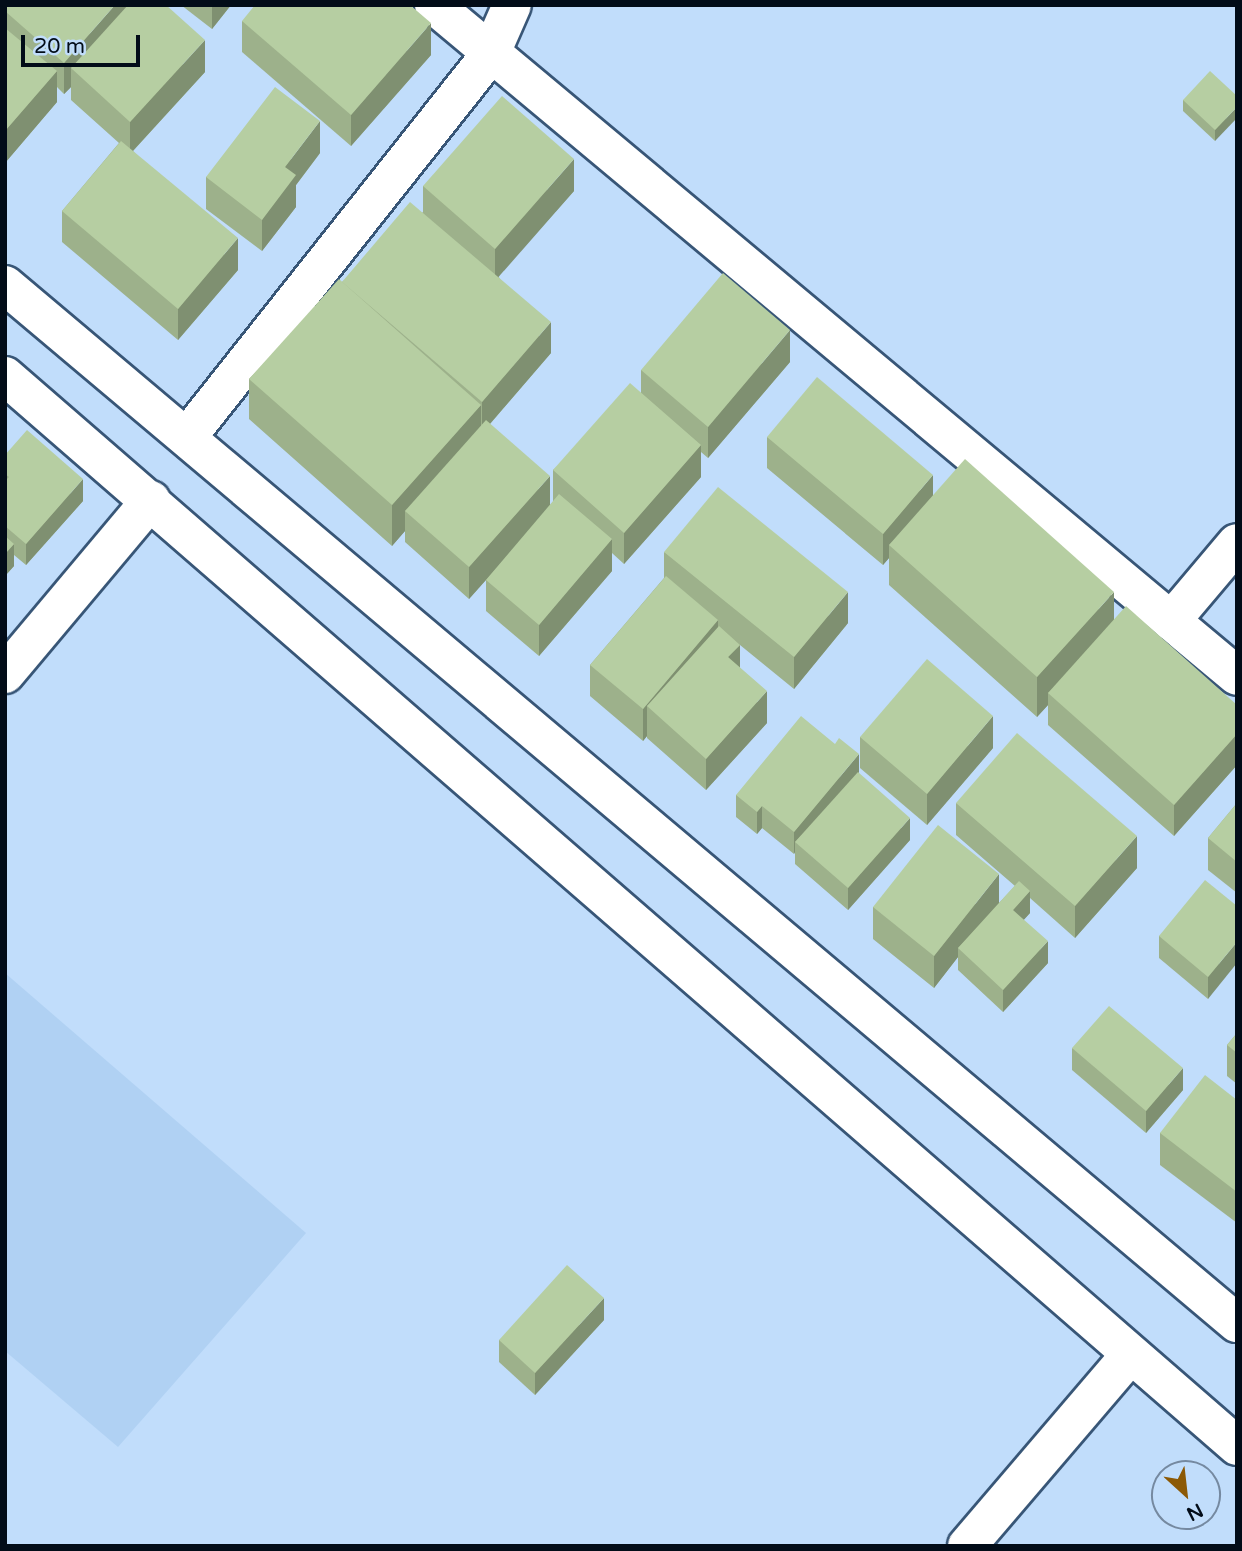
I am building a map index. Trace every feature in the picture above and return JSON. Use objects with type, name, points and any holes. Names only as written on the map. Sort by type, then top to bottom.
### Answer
[{"type":"street","points":[[434,5],[1237,676]]},
{"type":"street","points":[[187,437],[491,53],[512,5]]},
{"type":"street","points":[[5,285],[1237,1323]]},
{"type":"street","points":[[5,376],[151,500],[1237,1446]]},
{"type":"street","points":[[5,674],[151,500]]},
{"type":"street","points":[[1171,621],[1237,542]]},
{"type":"street","points":[[967,1546],[1130,1355]]},
{"type":"shaded area","points":[[5,973],[306,1233],[118,1447],[5,1351]]},
{"type":"building","points":[[5,5],[115,5],[64,63],[5,11]]},
{"type":"building","points":[[128,5],[166,5],[205,40],[130,122],[71,68]]},
{"type":"building","points":[[255,5],[410,5],[431,23],[351,115],[242,21]]},
{"type":"building","points":[[5,28],[57,71],[5,131]]},
{"type":"building","points":[[1210,71],[1237,96],[1237,107],[1215,130],[1183,100]]},
{"type":"building","points":[[275,87],[320,121],[285,167],[296,175],[262,220],[206,177]]},
{"type":"building","points":[[502,96],[574,159],[495,249],[423,186]]},
{"type":"building","points":[[121,141],[238,238],[178,309],[62,211]]},
{"type":"building","points":[[410,202],[551,322],[482,402],[342,282]]},
{"type":"building","points":[[723,273],[790,330],[708,427],[641,370]]},
{"type":"building","points":[[339,279],[481,405],[392,505],[249,379]]},
{"type":"building","points":[[817,377],[933,475],[883,534],[767,437]]},
{"type":"building","points":[[630,383],[701,445],[624,533],[553,470]]},
{"type":"building","points":[[486,420],[550,476],[469,567],[405,511]]},
{"type":"building","points":[[27,430],[83,479],[26,544],[5,526],[5,481],[9,477],[5,474],[5,455]]},
{"type":"building","points":[[965,459],[1114,592],[1037,677],[889,545]]},
{"type":"building","points":[[718,487],[848,592],[794,657],[664,552]]},
{"type":"building","points":[[559,494],[612,539],[539,625],[486,580]]},
{"type":"building","points":[[5,536],[14,544],[5,554]]},
{"type":"building","points":[[666,576],[718,620],[643,709],[590,665]]},
{"type":"building","points":[[1126,606],[1237,705],[1237,734],[1174,805],[1048,693]]},
{"type":"building","points":[[719,626],[740,645],[728,657],[767,691],[706,759],[647,706]]},
{"type":"building","points":[[927,659],[993,716],[927,794],[860,737]]},
{"type":"building","points":[[801,716],[835,744],[839,738],[859,754],[794,832],[762,806],[757,812],[736,795]]},
{"type":"building","points":[[1017,733],[1137,836],[1075,906],[956,803]]},
{"type":"building","points":[[858,772],[910,818],[848,888],[795,842]]},
{"type":"building","points":[[1237,803],[1237,862],[1208,838]]},
{"type":"building","points":[[938,825],[999,874],[934,956],[873,907]]},
{"type":"building","points":[[1205,880],[1237,906],[1237,942],[1208,977],[1159,936]]},
{"type":"building","points":[[1019,881],[1030,891],[1013,910],[1048,941],[1003,990],[958,948]]},
{"type":"building","points":[[1109,1006],[1183,1068],[1146,1111],[1072,1048]]},
{"type":"building","points":[[1237,1033],[1237,1053],[1227,1045]]},
{"type":"building","points":[[1205,1075],[1237,1100],[1237,1192],[1160,1133]]},
{"type":"building","points":[[567,1265],[604,1298],[535,1373],[499,1340]]}]
